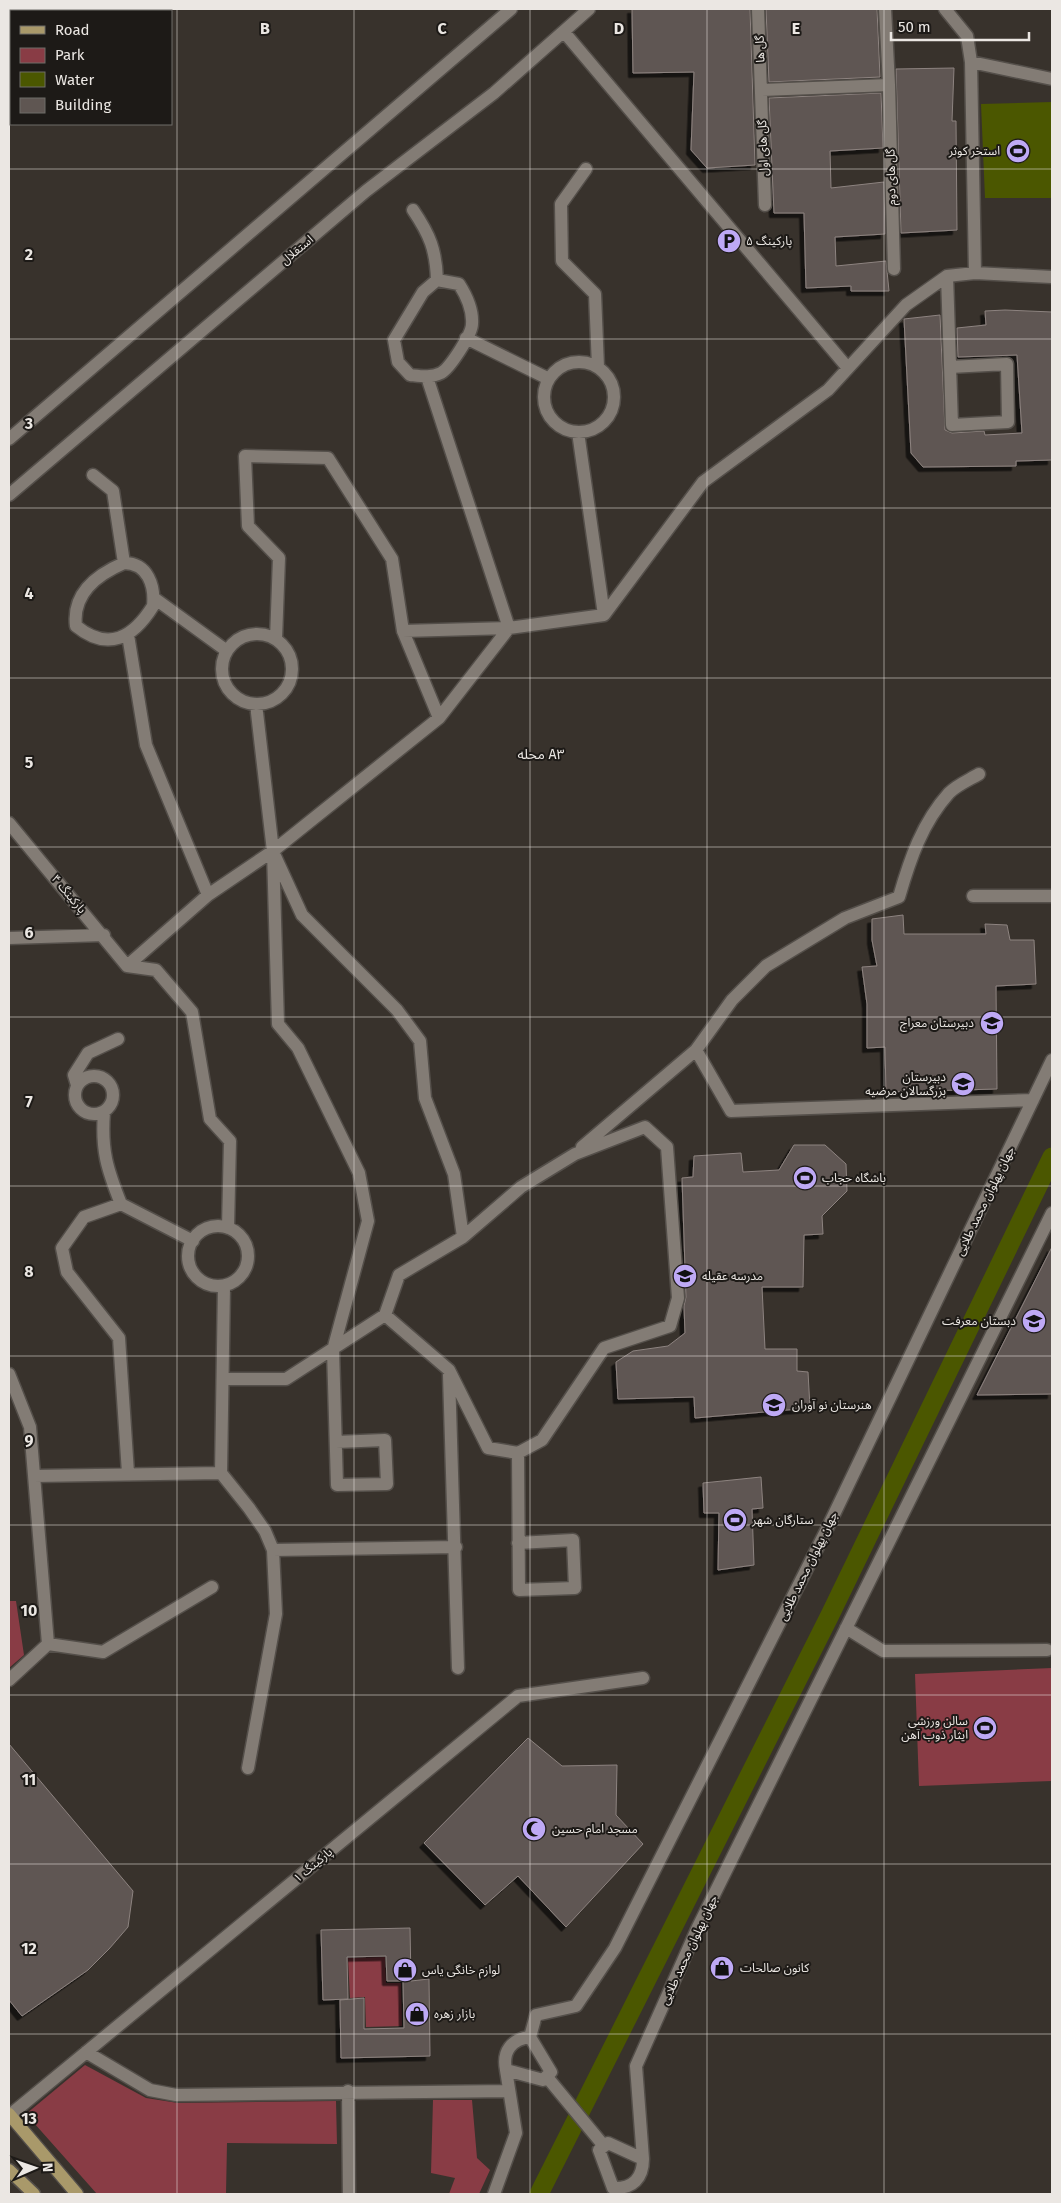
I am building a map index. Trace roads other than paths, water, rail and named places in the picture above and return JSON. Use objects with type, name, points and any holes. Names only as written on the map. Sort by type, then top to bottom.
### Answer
[{"type":"main road","points":[[9,2115],[77,2194]]},
{"type":"main road","points":[[9,2170],[34,2194]]},
{"type":"street","points":[[9,439],[511,9]]},
{"type":"street","name":"استقلال","points":[[9,495],[366,191],[494,92],[590,9]]},
{"type":"street","name":"گل ها","points":[[758,9],[761,90]]},
{"type":"street","name":"گل های دوم","points":[[885,9],[894,269]]},
{"type":"street","points":[[945,9],[967,36],[971,62],[976,273]]},
{"type":"street","points":[[564,32],[847,367]]},
{"type":"street","points":[[971,62],[1052,79]]},
{"type":"street","points":[[761,90],[889,85]]},
{"type":"street","name":"گل های اول","points":[[761,90],[765,205]]},
{"type":"street","points":[[586,169],[561,204],[562,261],[594,294],[598,367]]},
{"type":"street","points":[[413,210],[428,232],[434,249],[437,280],[424,292],[394,340],[398,362],[410,375],[427,377],[441,373],[454,360],[472,325],[468,298],[459,284],[437,280]]},
{"type":"street","points":[[403,630],[509,628],[604,615],[703,482],[828,390],[847,367],[906,305],[947,276],[976,273],[1052,277]]},
{"type":"street","points":[[947,276],[950,367],[952,424],[1008,422],[1007,364],[950,367]]},
{"type":"street","points":[[466,338],[549,379]]},
{"type":"street","points":[[588,363],[598,367],[612,385],[614,396],[612,407],[607,417],[590,430],[578,432],[566,429],[556,423],[549,414],[545,402],[545,390],[549,379],[556,370],[566,364],[588,363]]},
{"type":"street","points":[[427,377],[509,628]]},
{"type":"street","points":[[578,432],[604,615]]},
{"type":"street","points":[[276,639],[279,558],[248,526],[245,456],[328,458],[392,559],[403,630],[439,718]]},
{"type":"street","points":[[93,475],[113,491],[124,563]]},
{"type":"street","points":[[124,563],[134,563],[144,571],[154,590],[154,598],[149,614],[128,635],[118,639],[93,638],[76,626],[76,605],[92,582],[124,563]]},
{"type":"street","points":[[154,598],[227,651]]},
{"type":"street","points":[[127,966],[208,895],[273,851],[439,718],[509,628]]},
{"type":"street","points":[[256,634],[276,639],[289,655],[291,676],[286,687],[278,696],[268,702],[256,704],[244,702],[226,686],[222,674],[222,662],[227,651],[235,642],[246,636],[256,634]]},
{"type":"street","points":[[128,635],[146,745],[208,895]]},
{"type":"street","points":[[256,704],[273,851],[278,1024],[298,1048],[359,1173],[368,1221],[333,1350],[337,1485],[387,1484],[384,1440],[336,1442]]},
{"type":"street","points":[[223,1379],[286,1379],[333,1350],[385,1314],[399,1274],[463,1237],[520,1187],[575,1154],[696,1050],[732,1000],[766,966],[845,918],[899,897],[910,861],[925,825],[951,792],[979,774]]},
{"type":"street","name":"پارکینگ ۴","points":[[9,823],[104,935],[127,966]]},
{"type":"street","points":[[273,851],[302,915],[397,1010],[420,1041],[425,1098],[454,1174],[463,1237]]},
{"type":"street","points":[[973,896],[1052,896]]},
{"type":"street","points":[[9,938],[104,935]]},
{"type":"street","points":[[127,966],[156,970],[192,1012],[210,1119],[230,1141],[228,1228]]},
{"type":"street","points":[[77,1085],[82,1080],[94,1075],[106,1079],[111,1084],[114,1096],[112,1103],[104,1112],[92,1115],[80,1109],[75,1098],[77,1085],[74,1075],[88,1053],[118,1039]]},
{"type":"street","points":[[696,1050],[731,1111],[1033,1100]]},
{"type":"street","name":"جهان پهلوان محمد طلایی","points":[[530,2036],[536,2015],[576,2006],[615,1948],[827,1529],[1052,1060]]},
{"type":"street","points":[[104,1112],[102,1138],[107,1169],[122,1204],[193,1241]]},
{"type":"street","points":[[385,1314],[449,1370],[488,1448],[518,1453],[542,1440],[604,1348],[670,1326],[678,1298],[667,1147],[645,1127],[575,1154]]},
{"type":"street","points":[[122,1204],[84,1217],[62,1248],[66,1272],[118,1338],[128,1473]]},
{"type":"street","name":"جهان پهلوان محمد طلایی","points":[[643,2160],[636,2066],[698,1927],[1052,1213]]},
{"type":"street","points":[[218,1226],[228,1228],[237,1233],[244,1241],[248,1259],[246,1268],[240,1276],[224,1286],[214,1286],[205,1283],[192,1270],[189,1250],[199,1233],[208,1228],[218,1226]]},
{"type":"street","points":[[224,1286],[221,1473],[265,1531],[273,1550],[276,1614],[248,1768]]},
{"type":"street","points":[[449,1370],[456,1547],[458,1668]]},
{"type":"street","points":[[9,1374],[30,1427],[48,1644]]},
{"type":"street","points":[[518,1453],[518,1543],[519,1590],[575,1588],[573,1540],[518,1543]]},
{"type":"street","points":[[34,1476],[221,1473]]},
{"type":"street","points":[[273,1550],[456,1547]]},
{"type":"street","points":[[48,1644],[103,1652],[212,1588]]},
{"type":"street","points":[[846,1628],[883,1651],[1047,1650]]},
{"type":"street","points":[[9,1680],[48,1644]]},
{"type":"street","name":"پارکینگ ۱","points":[[9,2115],[518,1696],[643,1678]]},
{"type":"street","points":[[494,2194],[516,2133],[506,2070],[505,2054],[508,2047],[514,2041],[530,2036],[551,2072],[544,2080],[506,2070]]},
{"type":"street","points":[[86,2052],[150,2090],[176,2095],[509,2091]]},
{"type":"street","points":[[547,2077],[604,2146]]},
{"type":"street","points":[[348,2092],[349,2194]]},
{"type":"street","points":[[608,2143],[643,2160],[641,2175],[637,2181],[616,2191],[599,2150],[608,2143]]},
{"type":"water","name":"استخر کوثر","points":[[1052,102],[1052,198],[985,198],[981,104]]},
{"type":"waterway","points":[[539,2194],[830,1615],[1052,1157]]},
{"type":"place","name":"استخر کوثر","points":[[1018,151]]},
{"type":"place","name":"پارکینگ ۵","points":[[729,241]]},
{"type":"place","name":"دبیرستان معراج","points":[[992,1023]]},
{"type":"place","name":"دبیرستان بزرگسالان مرضیه","points":[[963,1084]]},
{"type":"place","name":"باشگاه حجاب","points":[[805,1178]]},
{"type":"place","name":"مدرسه عقیله","points":[[685,1276]]},
{"type":"place","name":"دبستان معرفت","points":[[1034,1321]]},
{"type":"place","name":"هنرستان نو آوران","points":[[774,1405]]},
{"type":"place","name":"ستارگان شهر","points":[[735,1520]]},
{"type":"place","name":"سالن ورزشی ایثار ذوب آهن","points":[[985,1728]]},
{"type":"place","name":"مسجد امام حسین","points":[[534,1829]]},
{"type":"place","name":"کانون صالحات","points":[[722,1968]]},
{"type":"place","name":"لوازم خانگی یاس","points":[[405,1970]]},
{"type":"place","name":"بازار زهره","points":[[417,2014]]},
{"type":"district","name":"محله A۳","points":[[541,754]]}]
